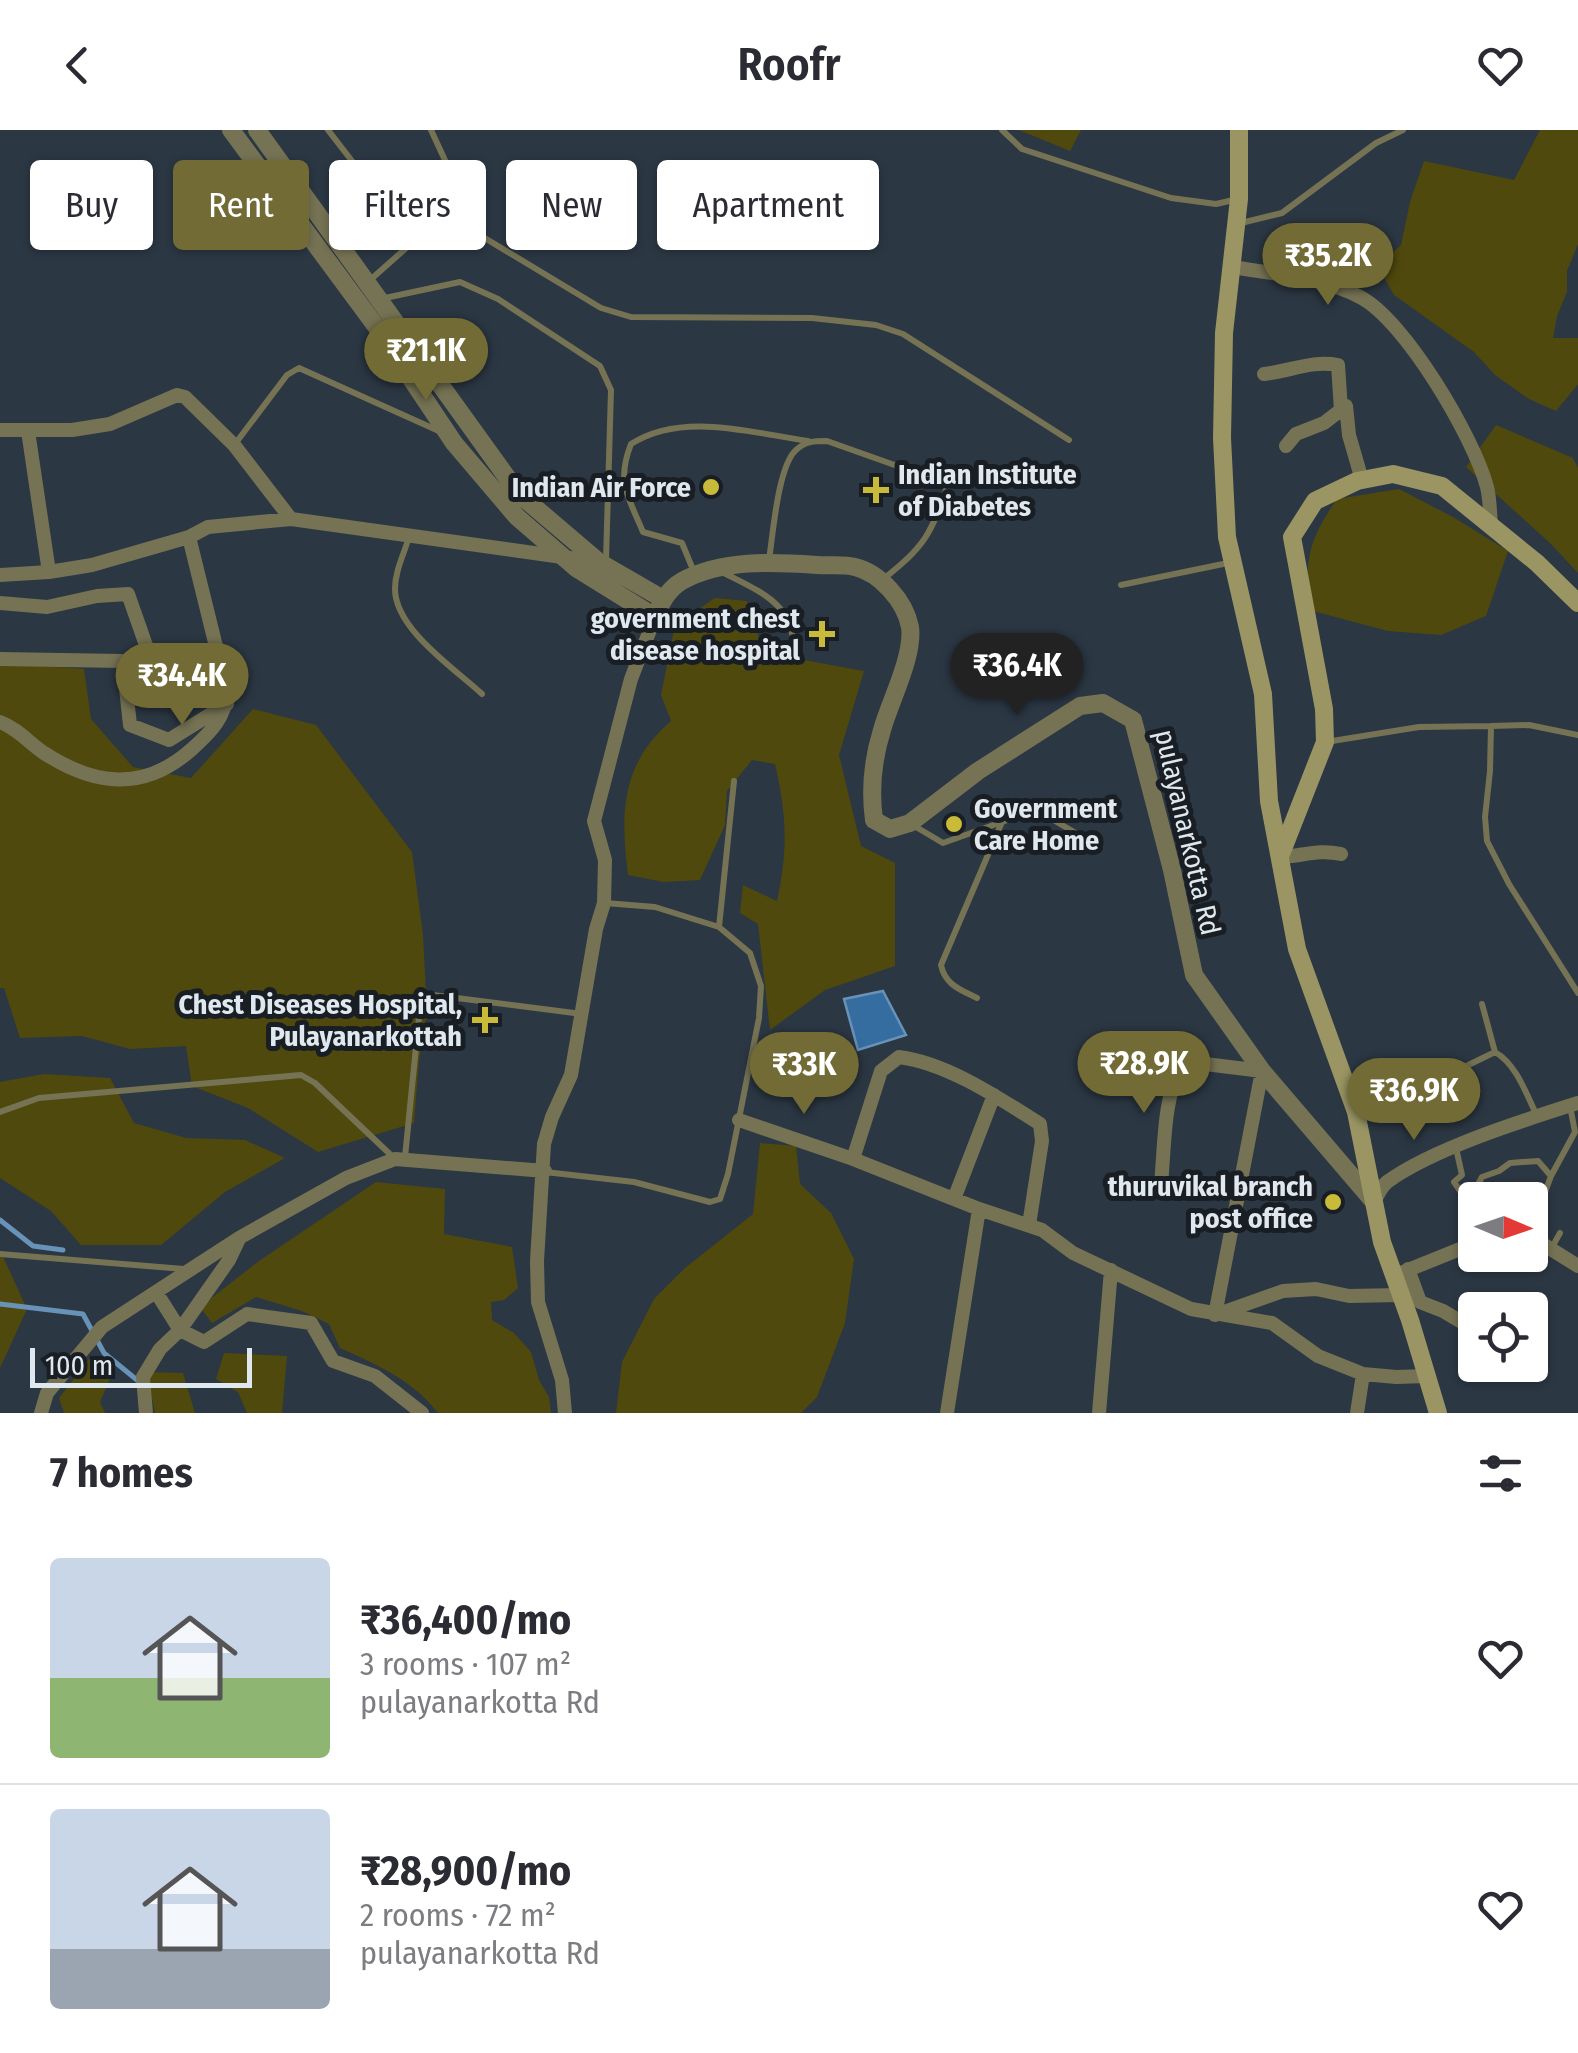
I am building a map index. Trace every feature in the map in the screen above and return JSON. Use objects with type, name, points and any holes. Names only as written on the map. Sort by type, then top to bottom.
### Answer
[{"type":"main road","points":[[1239,130],[1239,199],[1224,332],[1222,438],[1227,536],[1263,694],[1270,801],[1297,949],[1356,1112],[1374,1202],[1401,1273],[1401,1295],[1438,1413]]},
{"type":"main road","points":[[1280,858],[1325,742],[1324,709],[1292,537],[1315,501],[1362,480],[1394,474],[1442,486],[1537,563],[1578,603]]},
{"type":"street","points":[[231,130],[378,328],[449,436],[517,518],[619,598],[655,617]]},
{"type":"street","points":[[258,130],[520,494],[602,564],[663,598]]},
{"type":"street","points":[[1232,267],[1339,288],[1362,297],[1385,314],[1420,359],[1460,425],[1487,487],[1491,526]]},
{"type":"street","points":[[1264,374],[1290,371],[1317,361],[1338,365],[1341,410]]},
{"type":"street","points":[[0,430],[110,424],[177,395],[199,410],[234,446],[291,519]]},
{"type":"street","points":[[1286,446],[1296,434],[1324,423],[1346,406],[1349,436],[1362,480]]},
{"type":"street","points":[[28,431],[49,572]]},
{"type":"street","points":[[0,575],[92,565],[189,537],[208,527],[291,519],[602,564]]},
{"type":"street","points":[[0,722],[18,729],[41,751],[84,776],[135,780],[185,755],[219,722],[228,692],[189,537]]},
{"type":"street","points":[[566,1413],[562,1380],[538,1302],[544,1144],[571,1075],[604,903],[605,860],[594,822],[631,679],[663,598],[679,582],[696,575],[768,562],[856,567],[881,581],[893,592],[910,624],[910,641],[881,733],[870,796],[874,820],[890,829],[910,823]]},
{"type":"street","points":[[0,603],[48,607],[128,594],[148,651]]},
{"type":"street","points":[[0,659],[123,660],[130,725],[169,740],[226,704]]},
{"type":"street","name":"pulayanarkotta Rd","points":[[910,823],[978,771],[1080,706],[1103,702],[1126,712],[1139,739],[1194,975],[1262,1071],[1374,1202]]},
{"type":"street","points":[[1280,858],[1302,856],[1318,849],[1342,854]]},
{"type":"street","points":[[1132,1055],[1262,1071],[1215,1315]]},
{"type":"street","points":[[852,1159],[881,1071],[898,1057],[915,1059],[994,1095],[1040,1124],[1042,1141],[1029,1225]]},
{"type":"street","points":[[1161,1184],[1166,1118],[1182,1062]]},
{"type":"street","points":[[954,1199],[994,1095]]},
{"type":"street","points":[[1374,1202],[1387,1182],[1456,1147],[1574,1104]]},
{"type":"street","points":[[739,1120],[1042,1230],[1073,1252],[1152,1294],[1215,1315],[1272,1323],[1318,1356],[1362,1374],[1427,1376]]},
{"type":"street","points":[[41,1413],[47,1393],[94,1334],[239,1238],[346,1178],[400,1159],[545,1172]]},
{"type":"street","points":[[947,1413],[980,1209]]},
{"type":"street","points":[[146,1413],[142,1378],[160,1348],[180,1330],[239,1238]]},
{"type":"street","points":[[1548,1247],[1578,1266]]},
{"type":"street","points":[[1458,1250],[1401,1273],[1420,1302],[1458,1321]]},
{"type":"street","points":[[1098,1413],[1110,1270]]},
{"type":"street","points":[[1215,1315],[1284,1291],[1316,1289],[1350,1296],[1401,1295]]},
{"type":"street","points":[[156,1292],[180,1330],[204,1342],[247,1314],[311,1323],[334,1361],[375,1376],[422,1413]]},
{"type":"street","points":[[1357,1413],[1362,1374]]},
{"type":"lane","points":[[328,130],[351,160]]},
{"type":"lane","points":[[430,130],[445,160]]},
{"type":"lane","points":[[1002,130],[1022,148],[1171,198],[1216,204],[1239,199]]},
{"type":"lane","points":[[1236,225],[1282,214],[1368,149],[1403,130]]},
{"type":"lane","points":[[486,238],[601,308],[631,317],[812,318],[876,325],[902,334],[1069,440]]},
{"type":"lane","points":[[367,282],[403,250]]},
{"type":"lane","points":[[382,299],[460,282],[498,298],[600,366],[610,390],[602,564]]},
{"type":"lane","points":[[234,446],[287,374],[299,368],[449,436]]},
{"type":"lane","points":[[696,575],[682,543],[642,532],[622,482],[622,466],[631,444],[658,430],[701,426],[826,441],[948,484],[932,534],[881,581]]},
{"type":"lane","points":[[768,562],[783,476],[793,452],[810,441]]},
{"type":"lane","points":[[410,535],[396,576],[398,612],[408,626],[482,694]]},
{"type":"lane","points":[[1122,584],[1234,562]]},
{"type":"lane","points":[[716,569],[781,607],[795,633],[793,653]]},
{"type":"lane","points":[[1325,742],[1420,728],[1491,726],[1529,725],[1578,735]]},
{"type":"lane","points":[[1491,726],[1487,841],[1509,884],[1578,993]]},
{"type":"lane","points":[[719,927],[734,781]]},
{"type":"lane","points":[[910,823],[943,843],[1026,815],[1045,815],[1091,842]]},
{"type":"lane","points":[[978,998],[952,985],[941,965],[1002,822]]},
{"type":"lane","points":[[545,1172],[634,1182],[710,1202],[720,1199],[724,1192],[759,1018],[761,986],[750,953],[719,927],[656,908],[604,903]]},
{"type":"lane","points":[[400,1159],[418,1017],[425,994],[583,1014]]},
{"type":"lane","points":[[1482,1004],[1496,1052],[1522,1082],[1537,1117]]},
{"type":"lane","points":[[1356,1112],[1448,1076],[1496,1052]]},
{"type":"lane","points":[[0,1112],[40,1098],[301,1075],[315,1082],[400,1159]]},
{"type":"lane","points":[[1548,1184],[1575,1132],[1574,1104]]},
{"type":"lane","points":[[1456,1147],[1462,1175],[1454,1182],[1462,1195],[1476,1188],[1482,1178],[1500,1172],[1510,1163],[1538,1161],[1551,1176]]},
{"type":"lane","points":[[1551,1249],[1560,1233]]},
{"type":"lane","points":[[0,1254],[190,1270]]},
{"type":"shaded area","points":[[1019,130],[1081,130],[1070,151]]},
{"type":"shaded area","points":[[1540,130],[1578,130],[1578,244],[1567,271],[1567,292],[1553,338],[1578,338],[1578,384],[1556,411],[1529,399],[1495,375],[1474,352],[1394,295],[1383,276],[1389,256],[1401,245],[1424,161],[1514,180]]},
{"type":"shaded area","points":[[1496,425],[1573,458],[1578,468],[1578,573],[1466,467]]},
{"type":"shaded area","points":[[1399,489],[1508,551],[1486,616],[1441,635],[1388,631],[1309,610],[1308,577],[1314,539],[1337,499]]},
{"type":"shaded area","points":[[715,598],[747,601],[768,665],[804,660],[864,671],[839,755],[861,846],[895,863],[895,966],[825,990],[770,1030],[758,924],[740,913],[743,885],[777,901],[785,833],[775,764],[752,760],[727,791],[725,825],[700,880],[664,882],[628,875],[624,831],[628,791],[642,754],[671,721],[661,695],[675,625]]},
{"type":"shaded area","points":[[0,663],[84,669],[91,719],[133,767],[191,778],[253,709],[316,725],[412,852],[423,935],[427,1011],[414,1123],[318,1152],[248,1108],[192,1086],[186,1046],[130,1049],[82,1036],[20,1038],[4,988],[0,988]]},
{"type":"shaded area","points":[[44,1074],[110,1078],[134,1123],[186,1138],[245,1140],[285,1158],[225,1192],[161,1245],[81,1245],[51,1211],[0,1178],[0,1082]]},
{"type":"shaded area","points":[[760,1143],[796,1146],[800,1184],[831,1213],[854,1259],[845,1323],[817,1397],[801,1413],[616,1413],[622,1362],[654,1299],[685,1268],[753,1214]]},
{"type":"shaded area","points":[[376,1182],[445,1189],[444,1234],[512,1247],[518,1288],[504,1300],[491,1302],[492,1320],[514,1333],[531,1352],[549,1397],[551,1413],[438,1413],[406,1383],[340,1348],[329,1324],[302,1311],[256,1297],[212,1323],[200,1307],[259,1261]]},
{"type":"shaded area","points":[[0,1250],[27,1309],[0,1368]]},
{"type":"shaded area","points":[[224,1353],[287,1356],[282,1413],[247,1413],[238,1392],[216,1379]]},
{"type":"shaded area","points":[[89,1359],[112,1374],[100,1402],[105,1413],[64,1413],[59,1398]]},
{"type":"shaded area","points":[[147,1372],[183,1373],[195,1413],[155,1413]]},
{"type":"water","points":[[883,991],[906,1035],[858,1050],[844,999]]},
{"type":"waterway","points":[[0,1220],[33,1246],[63,1250]]},
{"type":"waterway","points":[[0,1304],[83,1314],[104,1353],[137,1380]]},
{"type":"place","name":"Indian Air Force","points":[[711,487]]},
{"type":"place","name":"Indian Institute of Diabetes","points":[[876,490]]},
{"type":"place","name":"government chest disease hospital","points":[[822,634]]},
{"type":"place","name":"Government Care Home","points":[[954,824]]},
{"type":"place","name":"Chest Diseases Hospital, Pulayanarkottah","points":[[485,1020]]},
{"type":"place","name":"thuruvikal branch post office","points":[[1333,1202]]}]
